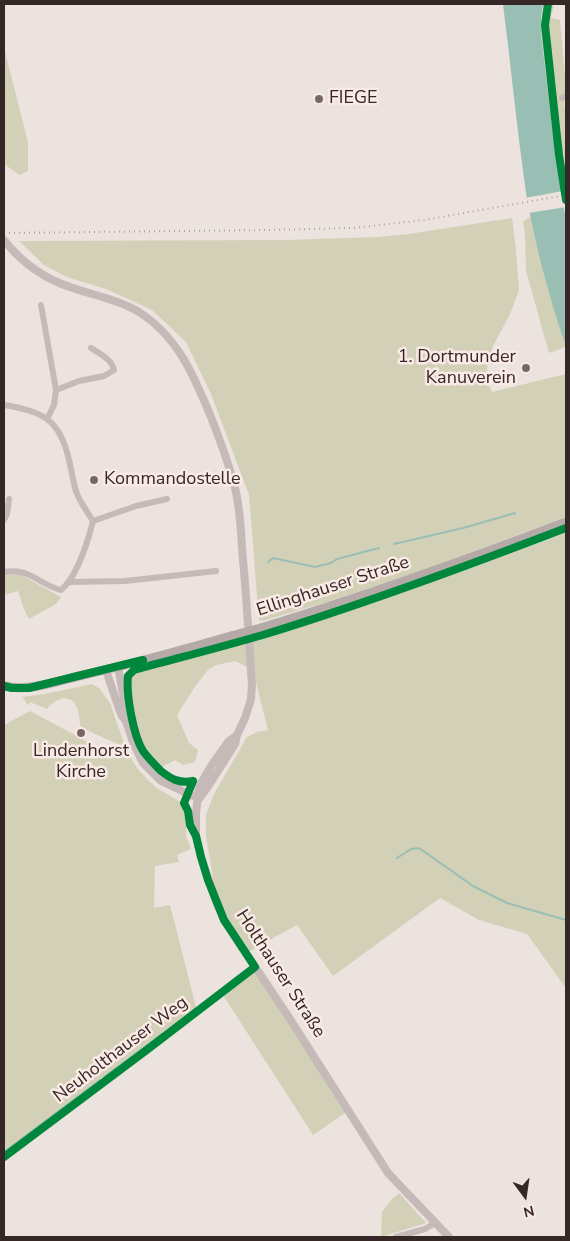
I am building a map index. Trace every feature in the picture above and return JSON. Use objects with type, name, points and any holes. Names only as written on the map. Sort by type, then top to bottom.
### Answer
[{"type":"main road","name":"Ellinghauser Straße","points":[[106,670],[264,627],[467,560],[566,522]]},
{"type":"main road","points":[[8,687],[28,688],[106,670]]},
{"type":"street","name":"Holthauser Straße","points":[[4,240],[21,258],[40,273],[58,282],[124,304],[139,312],[156,325],[172,342],[195,380],[220,439],[235,489],[240,527],[252,685],[251,698],[237,735],[228,742],[199,787],[196,836],[200,857],[224,920],[388,1173],[448,1237]]},
{"type":"street","points":[[41,306],[56,390],[54,405],[47,419]]},
{"type":"street","points":[[56,390],[104,376],[114,370],[109,360],[91,348]]},
{"type":"street","points":[[4,405],[24,408],[47,419],[57,430],[69,457],[76,492],[93,521],[83,552],[69,582],[61,590],[51,588],[31,574],[12,570],[4,572]]},
{"type":"street","points":[[4,520],[7,514],[9,499]]},
{"type":"street","points":[[93,521],[131,507],[167,499]]},
{"type":"street","points":[[69,582],[125,581],[216,571]]},
{"type":"street","points":[[118,667],[127,715],[126,721]]},
{"type":"street","points":[[106,670],[118,706],[126,721],[140,759],[161,780],[199,798]]},
{"type":"street","name":"Neuholthauser Weg","points":[[4,1157],[255,966]]},
{"type":"street","points":[[396,1237],[425,1229],[435,1223]]},
{"type":"shaded area","points":[[543,4],[554,4],[551,18],[560,20],[566,87],[564,106],[566,106],[566,189],[560,190],[541,34]]},
{"type":"shaded area","points":[[4,48],[28,142],[28,171],[20,175],[4,164]]},
{"type":"shaded area","points":[[531,217],[538,250],[566,347],[549,353],[526,271],[523,221]]},
{"type":"shaded area","points":[[512,218],[519,290],[510,314],[493,346],[486,378],[492,392],[566,374],[566,517],[426,569],[328,602],[263,621],[259,621],[249,495],[211,394],[186,342],[152,310],[106,289],[67,277],[44,265],[19,241],[287,240],[377,237]]},
{"type":"shaded area","points":[[566,533],[566,988],[527,934],[479,920],[440,898],[333,976],[297,925],[246,953],[215,899],[206,836],[206,815],[214,794],[247,737],[257,732],[268,730],[253,670],[235,661],[216,665],[208,670],[177,715],[189,743],[198,750],[195,762],[183,765],[175,760],[160,768],[148,756],[141,744],[130,690],[130,676],[141,671],[266,636],[466,570]]},
{"type":"shaded area","points":[[12,574],[21,575],[61,597],[56,604],[29,619],[18,591],[4,595],[4,576]]},
{"type":"shaded area","points":[[92,684],[100,689],[110,703],[124,743],[120,745],[80,726],[78,710],[75,704],[68,699],[59,699],[47,709],[30,702],[28,705],[22,697],[45,694]]},
{"type":"shaded area","points":[[30,711],[118,758],[129,755],[147,779],[187,808],[186,836],[191,849],[177,855],[179,862],[155,866],[154,908],[170,905],[197,1011],[4,1154],[4,725]]},
{"type":"shaded area","points":[[255,967],[348,1111],[313,1135],[221,992]]},
{"type":"shaded area","points":[[399,1193],[426,1223],[381,1237],[382,1212]]},
{"type":"water","points":[[503,4],[543,4],[541,34],[556,159],[566,221],[566,347],[543,271],[526,193]]},
{"type":"pier","points":[[563,191],[566,207],[528,213],[525,198]]},
{"type":"waterway","points":[[394,544],[463,528],[515,513]]},
{"type":"waterway","points":[[268,562],[273,558],[315,567],[379,548]]},
{"type":"waterway","points":[[397,858],[411,849],[419,848],[473,886],[507,903],[566,920]]},
{"type":"waterway","points":[[104,1077],[162,1034]]},
{"type":"waterway","points":[[4,1152],[100,1080]]},
{"type":"railway","points":[[4,233],[353,228],[424,220],[566,195]]},
{"type":"cycle path","points":[[548,4],[545,25],[559,155],[566,200]]},
{"type":"cycle path","points":[[193,781],[180,781],[168,776],[149,759],[139,744],[129,703],[128,676],[134,670],[266,634],[342,610],[566,528]]},
{"type":"cycle path","points":[[4,686],[29,688],[143,660]]},
{"type":"cycle path","points":[[4,1157],[255,967],[224,920],[208,880],[196,836],[190,825],[188,811],[184,803],[193,781]]},
{"type":"place","name":"FIEGE","points":[[319,99]]},
{"type":"place","name":"1. Dortmunder Kanuverein","points":[[526,368]]},
{"type":"place","name":"Kommandostelle","points":[[94,480]]},
{"type":"place","name":"Lindenhorst Kirche","points":[[81,733]]}]
